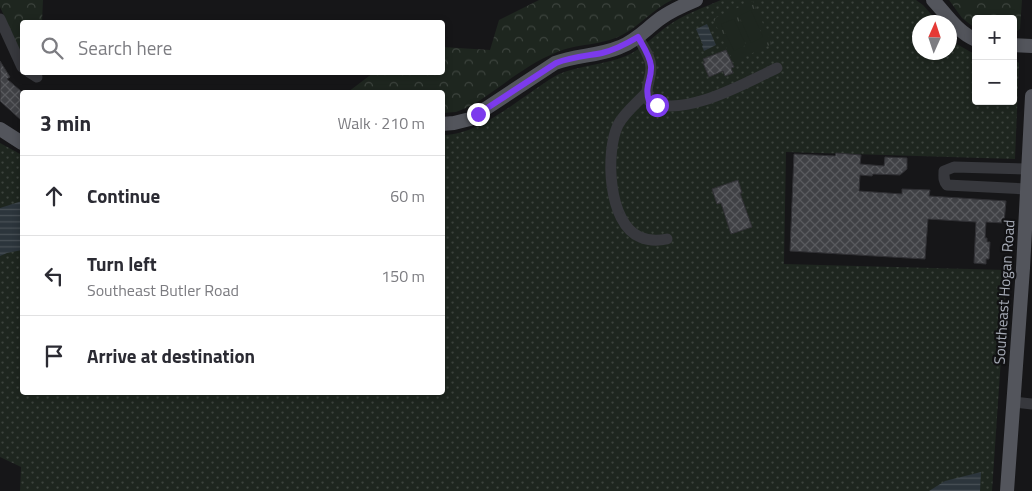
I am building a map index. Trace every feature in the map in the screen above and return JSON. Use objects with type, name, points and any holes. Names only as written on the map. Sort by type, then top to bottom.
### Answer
[{"type":"main road","points":[[445,124],[470,118],[565,59],[619,48],[638,37],[670,12],[696,0]]},
{"type":"main road","points":[[933,0],[965,35],[972,38]]},
{"type":"main road","points":[[1017,45],[1032,46]]},
{"type":"main road","name":"Southeast Hogan Road","points":[[1007,491],[1013,402],[1027,268],[1027,189],[1032,96]]},
{"type":"main road","points":[[0,129],[20,142]]},
{"type":"street","points":[[2,26],[20,63]]},
{"type":"street","points":[[638,37],[651,65],[646,93],[649,101],[657,105],[682,105],[713,98],[777,68]]},
{"type":"street","points":[[646,93],[618,124],[611,158],[612,175],[619,210],[631,231],[639,237],[649,240],[667,239]]},
{"type":"street","points":[[1027,189],[947,185],[944,181],[944,171],[954,166],[1028,169]]},
{"type":"street","points":[[1013,402],[1032,404]]},
{"type":"green space","points":[[0,0],[43,0],[42,20],[20,20],[20,51],[0,7]]},
{"type":"green space","points":[[539,0],[672,0],[622,35],[614,39],[563,50],[544,58],[471,106],[456,112],[445,113],[445,90],[351,90],[370,75],[445,75],[445,47],[490,50],[499,20]]},
{"type":"green space","points":[[721,0],[916,0],[932,15],[912,15],[912,60],[957,60],[957,44],[972,53],[972,105],[1017,105],[1017,62],[1019,63],[1015,159],[786,152],[784,264],[1007,270],[992,491],[20,491],[21,467],[0,457],[0,143],[20,154],[20,395],[445,395],[445,135],[458,133],[488,121],[559,74],[626,56],[639,49],[678,19]]},
{"type":"green space","points":[[949,0],[1022,0],[1020,29],[1017,31],[1017,15],[972,15],[972,26],[962,18]]},
{"type":"green space","points":[[753,1],[772,44],[733,62],[713,19]]},
{"type":"green space","points":[[751,10],[763,37],[751,43],[739,16]]},
{"type":"green space","points":[[734,19],[746,45],[734,51],[721,24]]},
{"type":"shaded area","points":[[707,24],[716,45],[704,51],[696,29]]},
{"type":"shaded area","points":[[20,202],[20,250],[0,256],[0,208]]},
{"type":"shaded area","points":[[981,472],[980,491],[929,491],[945,481]]},
{"type":"building","points":[[726,50],[734,67],[731,68],[733,73],[725,76],[723,71],[709,77],[703,59]]},
{"type":"building","points":[[0,61],[10,77],[7,79],[20,90],[20,119],[0,101]]},
{"type":"building","points":[[836,153],[861,155],[860,164],[884,166],[885,157],[907,158],[907,169],[900,175],[860,175],[859,191],[902,194],[902,189],[930,190],[929,196],[1006,201],[1004,223],[986,222],[985,238],[987,238],[987,242],[990,242],[989,259],[986,259],[986,264],[974,263],[976,222],[928,219],[925,259],[790,251],[794,154],[835,156]]},
{"type":"building","points":[[738,180],[742,193],[740,193],[752,227],[731,234],[721,203],[717,204],[712,189]]},
{"type":"route","points":[[478,114],[556,63],[565,59],[610,51],[638,37],[651,65],[646,93],[649,101],[657,105]]}]
